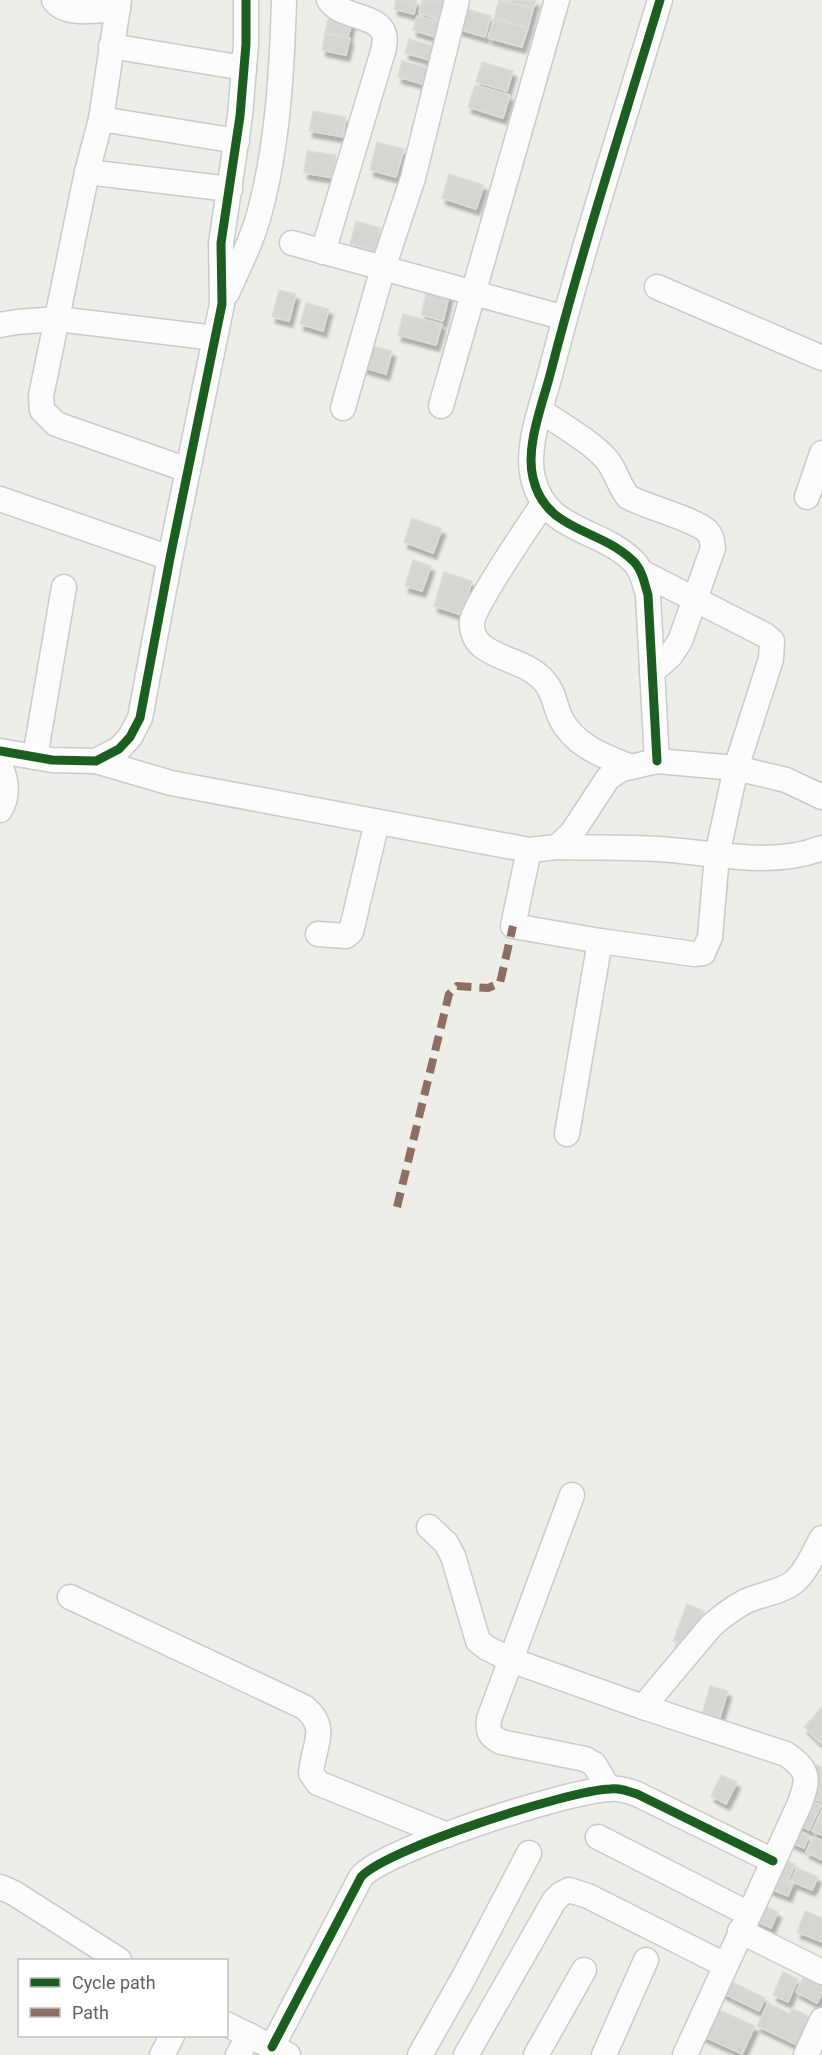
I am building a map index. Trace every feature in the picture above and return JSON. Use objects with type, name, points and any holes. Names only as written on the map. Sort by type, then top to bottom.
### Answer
[{"type":"street","points":[[54,0],[56,4],[71,10],[118,5],[101,119],[87,172],[41,396],[42,410],[46,417],[56,424],[188,470]]},
{"type":"street","points":[[222,304],[221,243],[242,98],[246,0]]},
{"type":"street","points":[[96,761],[119,749],[130,737],[140,718],[222,304],[259,213],[267,178],[279,96],[284,0]]},
{"type":"street","points":[[323,252],[384,48],[385,34],[379,25],[337,9],[329,0]]},
{"type":"street","points":[[343,408],[383,268],[413,178],[458,0]]},
{"type":"street","points":[[441,406],[557,0]]},
{"type":"street","points":[[657,761],[648,595],[641,572],[632,559],[615,547],[566,523],[543,504],[533,478],[532,458],[534,437],[565,318],[660,0]]},
{"type":"street","points":[[111,46],[244,68]]},
{"type":"street","points":[[242,98],[279,96]]},
{"type":"street","points":[[101,119],[237,141]]},
{"type":"street","points":[[87,172],[230,189]]},
{"type":"street","points":[[292,243],[565,318]]},
{"type":"street","points":[[657,288],[822,358]]},
{"type":"street","points":[[0,325],[58,319],[215,338]]},
{"type":"street","points":[[541,411],[601,454],[609,463],[628,498],[706,530],[712,538],[713,548],[680,641],[670,656],[652,672]]},
{"type":"street","points":[[807,497],[822,453]]},
{"type":"street","points":[[0,499],[170,558]]},
{"type":"street","points":[[543,504],[502,565],[478,607],[472,622],[473,631],[483,647],[530,669],[541,677],[548,685],[561,718],[570,733],[584,746],[631,767]]},
{"type":"street","points":[[529,849],[513,926],[600,941],[694,954],[703,953],[710,937],[717,855],[736,768],[771,659],[772,641],[765,635],[641,572]]},
{"type":"street","points":[[35,758],[64,587]]},
{"type":"street","points":[[0,751],[52,760],[96,761],[171,783],[529,849],[557,847],[658,849],[782,858],[806,854],[822,848]]},
{"type":"street","points":[[557,847],[572,833],[608,778],[622,769],[657,761],[736,768],[786,780],[822,797]]},
{"type":"street","points":[[0,766],[6,784],[5,802],[0,810]]},
{"type":"street","points":[[318,933],[346,936],[351,932],[377,822]]},
{"type":"street","points":[[567,1134],[600,941]]},
{"type":"street","points":[[572,1495],[489,1719],[488,1730],[490,1736],[501,1742],[585,1759],[594,1764],[609,1789]]},
{"type":"street","points":[[429,1527],[446,1543],[453,1556],[478,1641],[487,1648],[511,1660],[643,1707],[786,1754],[799,1763],[805,1772],[806,1786],[800,1803],[685,2055]]},
{"type":"street","points":[[643,1707],[722,1616],[746,1601],[795,1581],[807,1566],[822,1538]]},
{"type":"street","points":[[70,1597],[304,1707],[313,1714],[319,1725],[311,1773],[318,1783],[447,1835]]},
{"type":"street","points":[[228,2026],[243,2045],[280,2051],[361,1877],[368,1870],[387,1859],[447,1835],[553,1800],[609,1789],[625,1790],[772,1862]]},
{"type":"street","points":[[598,1837],[745,1923],[822,1972]]},
{"type":"street","points":[[420,2055],[529,1853]]},
{"type":"street","points":[[0,1887],[14,1893],[117,1959]]},
{"type":"street","points":[[466,2055],[554,1901],[569,1890],[588,1896],[725,1965]]},
{"type":"street","points":[[604,2055],[646,1960]]},
{"type":"street","points":[[536,2055],[584,1970]]},
{"type":"street","points":[[464,1977],[497,2000]]},
{"type":"street","points":[[806,2055],[822,2019]]},
{"type":"street","points":[[162,2055],[171,2037]]},
{"type":"building","points":[[396,0],[417,0],[414,14],[394,9]]},
{"type":"building","points":[[422,0],[446,0],[440,20],[419,13]]},
{"type":"building","points":[[499,0],[533,9],[528,28],[494,18]]},
{"type":"building","points":[[503,0],[536,0],[533,9]]},
{"type":"building","points":[[461,7],[491,16],[485,37],[454,28]]},
{"type":"building","points":[[330,12],[353,17],[348,37],[325,32]]},
{"type":"building","points":[[417,16],[440,22],[435,37],[413,30]]},
{"type":"building","points":[[494,18],[528,28],[522,47],[488,38]]},
{"type":"building","points":[[325,33],[350,38],[346,55],[322,50]]},
{"type":"building","points":[[409,39],[433,46],[429,60],[405,53]]},
{"type":"building","points":[[402,61],[428,68],[423,84],[398,77]]},
{"type":"building","points":[[482,62],[513,71],[507,91],[476,82]]},
{"type":"building","points":[[475,85],[510,95],[503,118],[468,107]]},
{"type":"building","points":[[313,111],[346,117],[343,137],[309,131]]},
{"type":"building","points":[[377,142],[404,149],[396,177],[370,170]]},
{"type":"building","points":[[307,151],[336,155],[333,178],[304,173]]},
{"type":"building","points":[[449,174],[484,185],[476,209],[442,198]]},
{"type":"building","points":[[356,221],[381,228],[375,251],[350,244]]},
{"type":"building","points":[[428,286],[450,292],[443,321],[421,315]]},
{"type":"building","points":[[279,290],[296,294],[289,321],[272,317]]},
{"type":"building","points":[[306,303],[329,309],[323,331],[300,324]]},
{"type":"building","points":[[403,314],[442,324],[436,345],[398,335]]},
{"type":"building","points":[[366,344],[392,351],[386,374],[361,367]]},
{"type":"building","points":[[412,518],[442,529],[433,553],[404,542]]},
{"type":"building","points":[[413,560],[431,566],[422,591],[405,586]]},
{"type":"building","points":[[444,572],[472,581],[462,615],[434,606]]},
{"type":"building","points":[[687,1604],[704,1611],[690,1648],[673,1641]]},
{"type":"building","points":[[710,1686],[728,1691],[719,1720],[702,1714]]},
{"type":"building","points":[[822,1707],[822,1744],[804,1727]]},
{"type":"building","points":[[817,1765],[822,1768],[822,1802],[804,1794]]},
{"type":"building","points":[[721,1775],[737,1782],[726,1804],[711,1796]]},
{"type":"building","points":[[805,1797],[821,1805],[809,1830],[793,1822]]},
{"type":"building","points":[[822,1810],[822,1835],[812,1831]]},
{"type":"building","points":[[790,1827],[809,1836],[804,1848],[785,1840]]},
{"type":"building","points":[[813,1837],[822,1841],[822,1860],[806,1852]]},
{"type":"building","points":[[778,1857],[795,1864],[789,1879],[772,1871]]},
{"type":"building","points":[[797,1868],[818,1877],[812,1890],[791,1881]]},
{"type":"building","points":[[771,1873],[793,1883],[788,1896],[765,1887]]},
{"type":"building","points":[[757,1902],[778,1912],[771,1928],[749,1918]]},
{"type":"building","points":[[805,1911],[822,1918],[822,1942],[797,1932]]},
{"type":"building","points":[[783,1972],[798,1979],[788,2002],[773,1995]]},
{"type":"building","points":[[804,1976],[822,1985],[822,1993],[817,2003],[796,1992]]},
{"type":"building","points":[[726,1979],[765,1998],[759,2011],[720,1992]]},
{"type":"building","points":[[768,2003],[790,2014],[792,2008],[810,2017],[797,2045],[757,2026]]},
{"type":"building","points":[[711,2006],[755,2026],[742,2054],[698,2034]]},
{"type":"marked path","points":[[397,1207],[449,994],[457,986],[488,988],[500,983],[513,926]]},
{"type":"cycle path","points":[[0,751],[52,760],[96,761],[119,749],[130,737],[140,718],[222,304],[221,243],[240,116],[246,44],[246,0]]},
{"type":"cycle path","points":[[657,761],[648,595],[642,576],[635,563],[618,549],[574,527],[549,509],[539,495],[533,478],[531,452],[536,424],[563,324],[660,0]]},
{"type":"cycle path","points":[[272,2047],[361,1877],[377,1865],[440,1837],[558,1799],[617,1789],[637,1794],[773,1861]]}]
